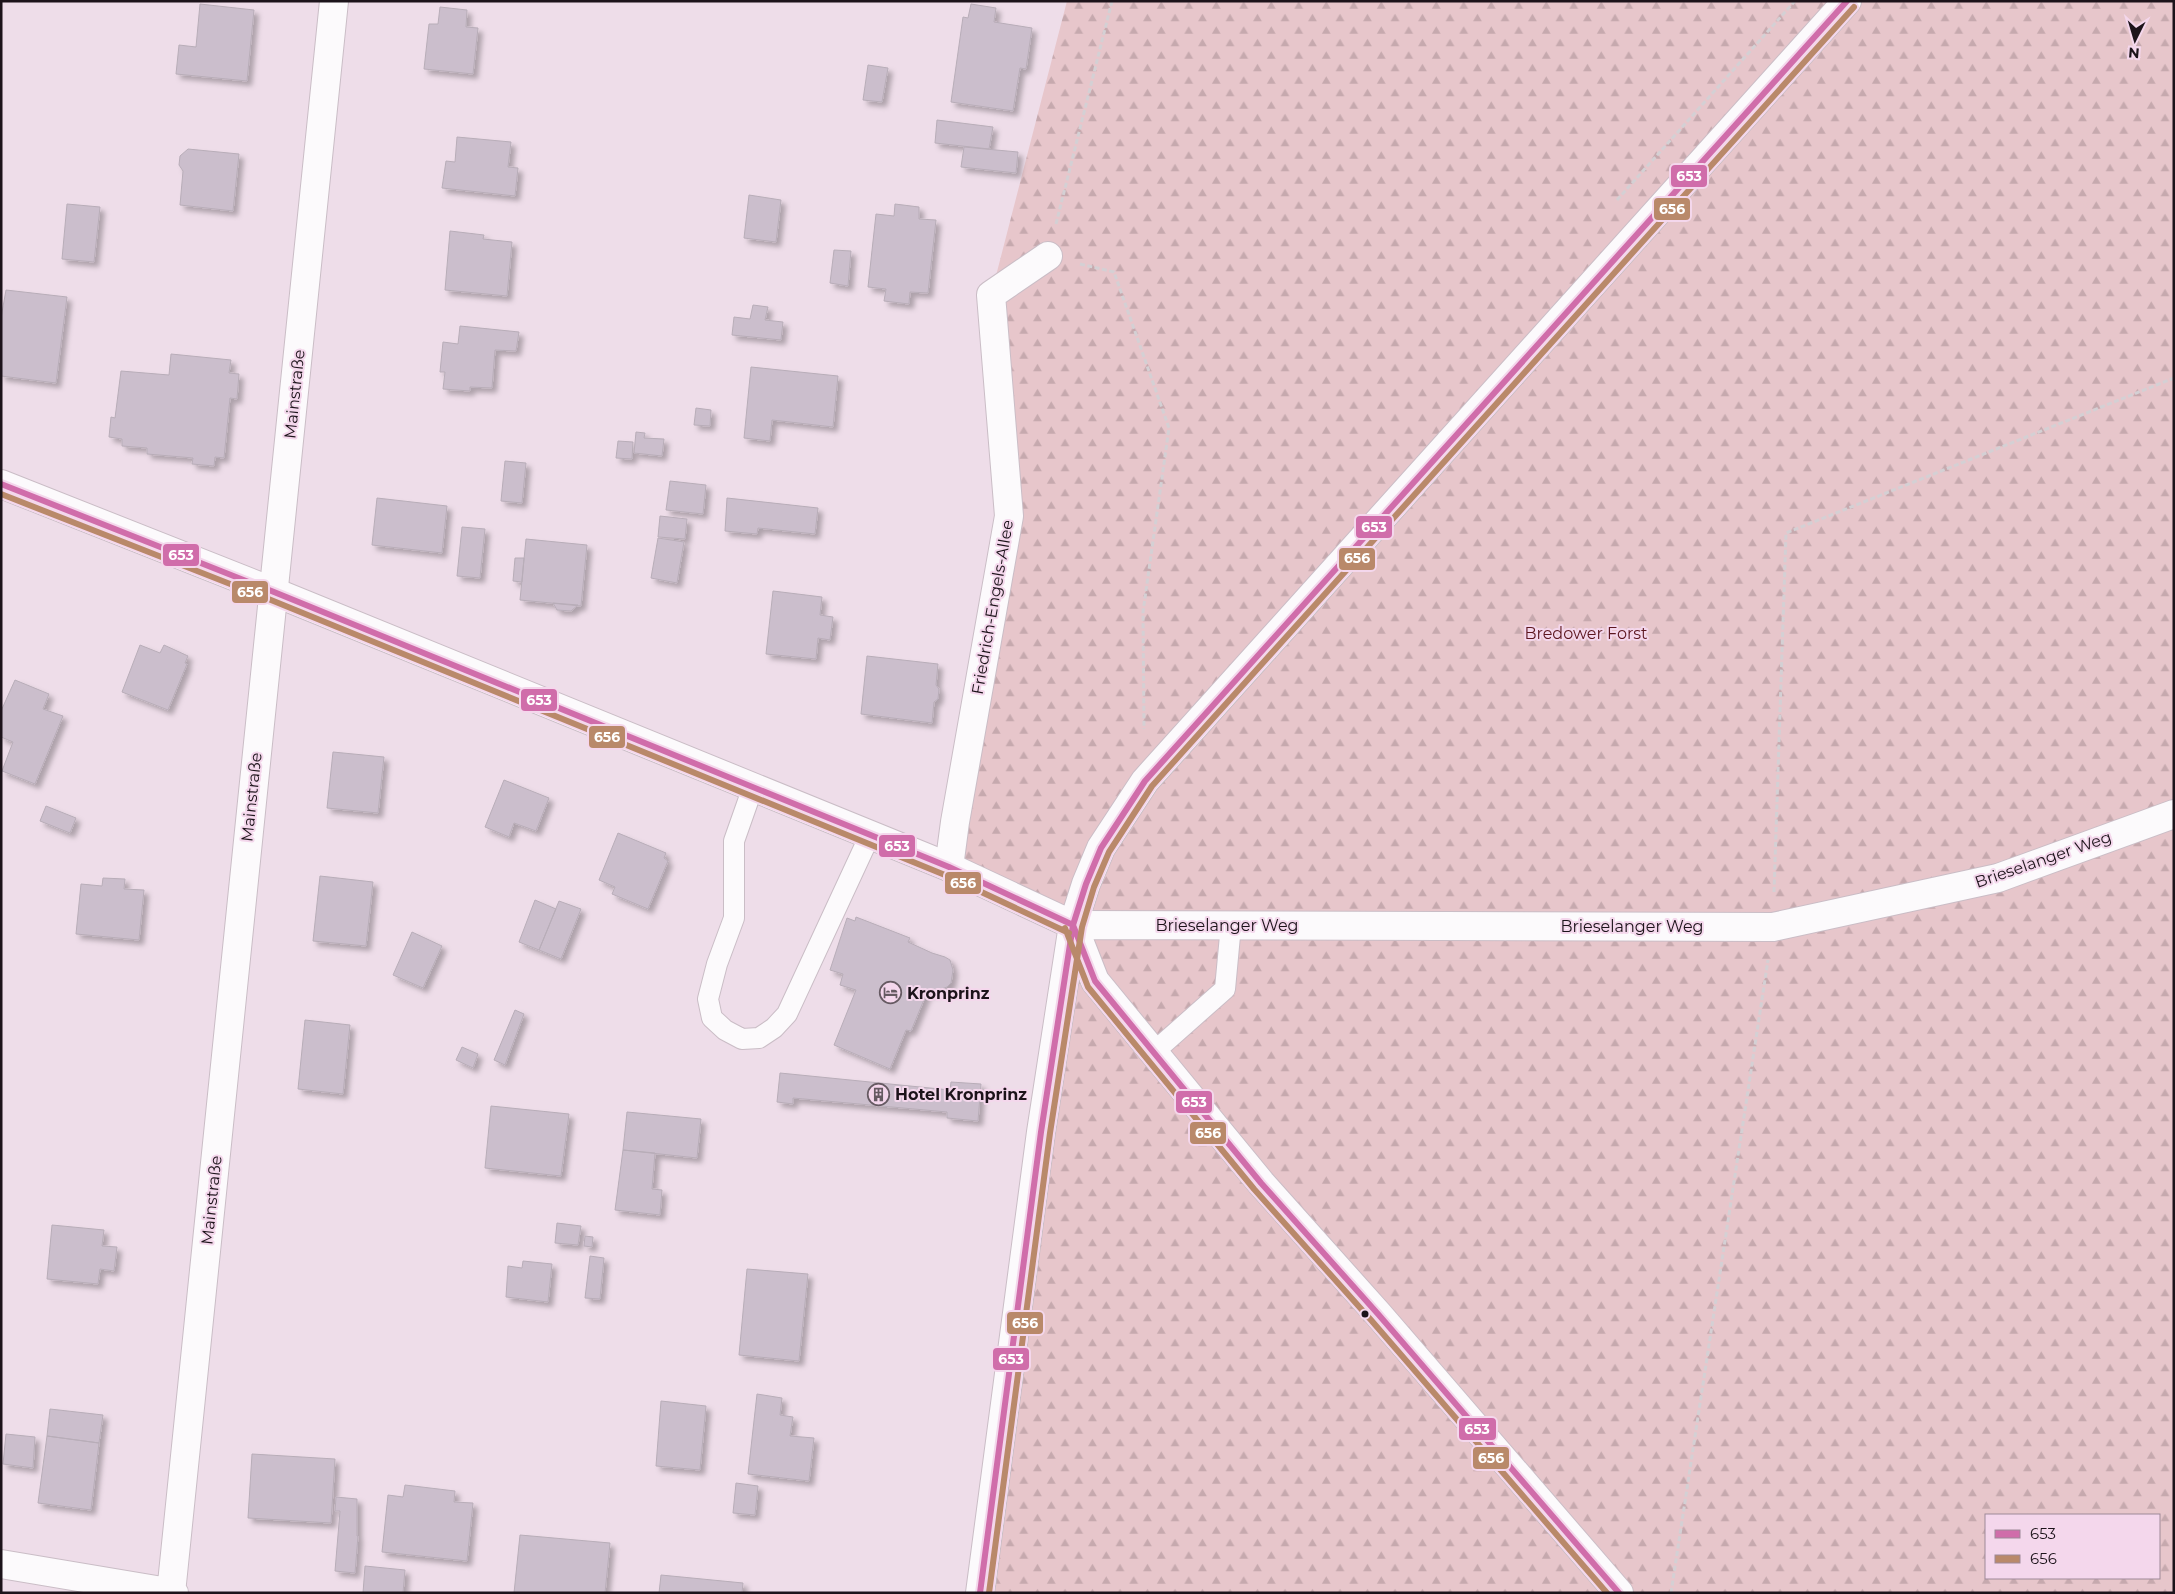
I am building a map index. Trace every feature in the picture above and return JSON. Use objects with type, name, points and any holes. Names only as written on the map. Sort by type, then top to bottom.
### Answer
[{"type":"street","name":"Mainstraße","points":[[172,1592],[334,1]]},
{"type":"street","points":[[980,1593],[1041,1132],[1074,925],[1086,884],[1101,848],[1145,781],[1848,1]]},
{"type":"street","name":"Friedrich-Engels-Allee","points":[[949,867],[955,822],[1009,516],[991,295],[1048,256]]},
{"type":"street","points":[[1,484],[274,592],[949,867],[1074,925],[1095,981],[1260,1183],[1384,1322],[1619,1593]]},
{"type":"street","name":"Brieselanger Weg","points":[[1074,925],[1773,927],[1998,878],[2174,814]]},
{"type":"street","points":[[1,1564],[172,1592]]},
{"type":"lane","points":[[754,787],[734,841],[734,918],[717,964],[708,1000],[712,1018],[724,1030],[742,1039],[758,1038],[774,1028],[787,1014],[870,835]]},
{"type":"lane","points":[[1154,1051],[1225,989],[1231,924]]},
{"type":"path","points":[[1112,1],[1048,256],[1114,272],[1169,428],[1143,612],[1144,730]]},
{"type":"green space","name":"Bredower Forst","points":[[1067,1],[2174,1],[2174,1593],[994,1593],[1073,925],[949,867],[1009,516],[991,295]]},
{"type":"building","points":[[200,4],[254,10],[247,81],[176,74],[179,45],[196,47]]},
{"type":"building","points":[[971,4],[996,8],[994,22],[1032,28],[1026,69],[1020,68],[1013,111],[951,102],[963,17],[968,18]]},
{"type":"building","points":[[440,7],[467,10],[466,27],[478,28],[473,74],[424,69],[429,24],[438,24]]},
{"type":"building","points":[[868,65],[888,68],[882,102],[863,100]]},
{"type":"building","points":[[937,120],[993,127],[989,149],[935,143]]},
{"type":"building","points":[[457,137],[511,142],[508,167],[518,168],[515,196],[442,188],[446,161],[455,162]]},
{"type":"building","points":[[964,147],[1018,152],[1016,173],[961,167]]},
{"type":"building","points":[[188,149],[239,154],[233,211],[180,205],[183,171],[179,165],[180,156]]},
{"type":"building","points":[[749,195],[781,200],[776,242],[744,238]]},
{"type":"building","points":[[67,204],[100,207],[94,262],[62,259]]},
{"type":"building","points":[[895,204],[919,207],[919,219],[936,220],[928,293],[910,292],[909,304],[884,301],[886,289],[868,287],[876,214],[894,216]]},
{"type":"building","points":[[450,231],[484,235],[483,239],[512,242],[507,296],[445,290]]},
{"type":"building","points":[[834,250],[851,251],[848,286],[830,283]]},
{"type":"building","points":[[6,290],[67,297],[56,383],[1,376],[1,318]]},
{"type":"building","points":[[753,305],[768,307],[765,320],[783,322],[781,340],[732,335],[734,317],[750,319]]},
{"type":"building","points":[[460,326],[519,332],[516,351],[495,350],[492,388],[470,387],[470,391],[443,389],[445,372],[440,372],[443,342],[458,344]]},
{"type":"building","points":[[171,354],[231,360],[229,373],[239,374],[237,399],[230,398],[224,458],[215,457],[214,466],[192,464],[193,458],[147,454],[147,448],[122,446],[122,439],[109,437],[111,417],[115,418],[121,371],[169,375]]},
{"type":"building","points":[[751,367],[838,376],[833,427],[772,420],[770,441],[744,438]]},
{"type":"building","points":[[696,408],[711,410],[710,426],[694,425]]},
{"type":"building","points":[[636,432],[645,433],[644,438],[664,439],[662,456],[634,453]]},
{"type":"building","points":[[618,441],[633,442],[632,459],[616,458]]},
{"type":"building","points":[[505,461],[526,463],[522,503],[501,501]]},
{"type":"building","points":[[670,481],[706,485],[703,514],[666,510]]},
{"type":"building","points":[[377,498],[447,506],[442,553],[372,545]]},
{"type":"building","points":[[727,498],[818,508],[815,534],[758,528],[757,534],[725,531]]},
{"type":"building","points":[[660,516],[687,519],[685,539],[658,537]]},
{"type":"building","points":[[462,527],[485,529],[480,578],[457,576]]},
{"type":"building","points":[[658,538],[684,542],[677,583],[651,578]]},
{"type":"building","points":[[526,539],[587,545],[581,606],[520,600]]},
{"type":"building","points":[[515,558],[524,558],[522,582],[513,581]]},
{"type":"building","points":[[773,591],[822,597],[820,615],[833,617],[830,640],[818,638],[816,659],[766,654]]},
{"type":"building","points":[[553,603],[578,605],[571,611],[557,610]]},
{"type":"building","points":[[140,645],[160,653],[164,645],[188,656],[185,663],[187,664],[168,710],[122,692]]},
{"type":"building","points":[[867,656],[938,664],[936,685],[939,689],[938,699],[934,702],[932,723],[861,714]]},
{"type":"building","points":[[15,680],[49,694],[43,709],[63,716],[35,784],[2,771],[13,742],[1,737],[1,711]]},
{"type":"building","points":[[333,752],[384,757],[378,813],[327,808]]},
{"type":"building","points":[[504,780],[549,798],[536,831],[514,823],[509,837],[485,827]]},
{"type":"building","points":[[46,806],[76,818],[70,833],[40,821]]},
{"type":"building","points":[[618,833],[666,853],[664,858],[668,861],[648,909],[612,894],[615,887],[599,880]]},
{"type":"building","points":[[320,876],[373,882],[366,946],[313,941]]},
{"type":"building","points":[[103,878],[125,879],[124,889],[144,890],[139,940],[76,934],[81,884],[102,886]]},
{"type":"building","points":[[535,900],[556,909],[539,950],[519,942]]},
{"type":"building","points":[[559,901],[581,909],[561,959],[539,950]]},
{"type":"building","name":"Kronprinz","points":[[856,917],[910,938],[908,942],[945,957],[950,960],[953,970],[951,983],[947,987],[931,993],[928,990],[911,1031],[906,1030],[890,1069],[834,1045],[856,990],[840,985],[843,974],[830,970],[847,918],[855,921]]},
{"type":"building","points":[[412,932],[442,946],[423,988],[393,975]]},
{"type":"building","points":[[515,1010],[524,1014],[505,1065],[494,1060]]},
{"type":"building","points":[[305,1020],[350,1025],[343,1094],[298,1089]]},
{"type":"building","points":[[462,1047],[478,1054],[473,1068],[456,1060]]},
{"type":"building","name":"Hotel Kronprinz","points":[[780,1073],[950,1090],[951,1082],[981,1084],[978,1121],[947,1118],[947,1112],[793,1098],[793,1104],[777,1102]]},
{"type":"building","points":[[491,1106],[569,1114],[561,1176],[485,1168]]},
{"type":"building","points":[[627,1112],[701,1119],[697,1158],[623,1150]]},
{"type":"building","points":[[623,1150],[655,1153],[652,1189],[662,1190],[660,1215],[615,1210]]},
{"type":"building","points":[[557,1223],[581,1226],[578,1245],[555,1243]]},
{"type":"building","points":[[52,1225],[104,1230],[102,1246],[117,1247],[114,1271],[100,1269],[98,1284],[47,1279]]},
{"type":"building","points":[[585,1236],[593,1237],[592,1247],[584,1246]]},
{"type":"building","points":[[590,1256],[604,1258],[600,1299],[585,1298]]},
{"type":"building","points":[[523,1261],[552,1264],[548,1302],[506,1297],[508,1266],[522,1268]]},
{"type":"building","points":[[747,1269],[808,1274],[799,1361],[739,1355]]},
{"type":"building","points":[[757,1394],[782,1398],[780,1415],[793,1417],[790,1436],[814,1438],[809,1481],[748,1474]]},
{"type":"building","points":[[661,1401],[706,1406],[700,1470],[656,1466]]},
{"type":"building","points":[[50,1409],[103,1415],[99,1443],[47,1436]]},
{"type":"building","points":[[6,1434],[35,1437],[33,1468],[3,1464]]},
{"type":"building","points":[[47,1436],[99,1443],[91,1510],[38,1503]]},
{"type":"building","points":[[252,1454],[335,1459],[331,1523],[248,1518]]},
{"type":"building","points":[[736,1483],[758,1486],[755,1515],[733,1513]]},
{"type":"building","points":[[405,1485],[455,1491],[454,1502],[473,1503],[467,1561],[382,1552],[388,1495],[403,1497]]},
{"type":"building","points":[[336,1497],[357,1499],[358,1536],[355,1573],[335,1571],[340,1511],[335,1511]]},
{"type":"building","points":[[520,1535],[610,1543],[605,1593],[514,1593]]},
{"type":"building","points":[[365,1566],[405,1570],[403,1593],[363,1593]]},
{"type":"building","points":[[661,1575],[743,1583],[742,1593],[659,1593]]},
{"type":"transit line","name":"653","points":[[980,1593],[1041,1132],[1073,925],[1086,884],[1101,848],[1145,781],[1847,1]]},
{"type":"transit line","name":"656","points":[[989,1593],[1050,1133],[1082,927],[1094,887],[1109,852],[1152,786],[1854,7]]},
{"type":"transit line","name":"653","points":[[1,484],[274,592],[949,867],[1073,925]]},
{"type":"transit line","name":"656","points":[[1,494],[271,600],[945,875],[1069,933]]},
{"type":"transit line","name":"653","points":[[1073,925],[1095,981],[1261,1183],[1378,1314],[1619,1593]]},
{"type":"transit line","name":"656","points":[[1065,928],[1088,987],[1254,1189],[1371,1320],[1607,1593]]},
{"type":"place","name":"Kronprinz","points":[[891,993]]},
{"type":"place","name":"Hotel Kronprinz","points":[[879,1094]]}]
